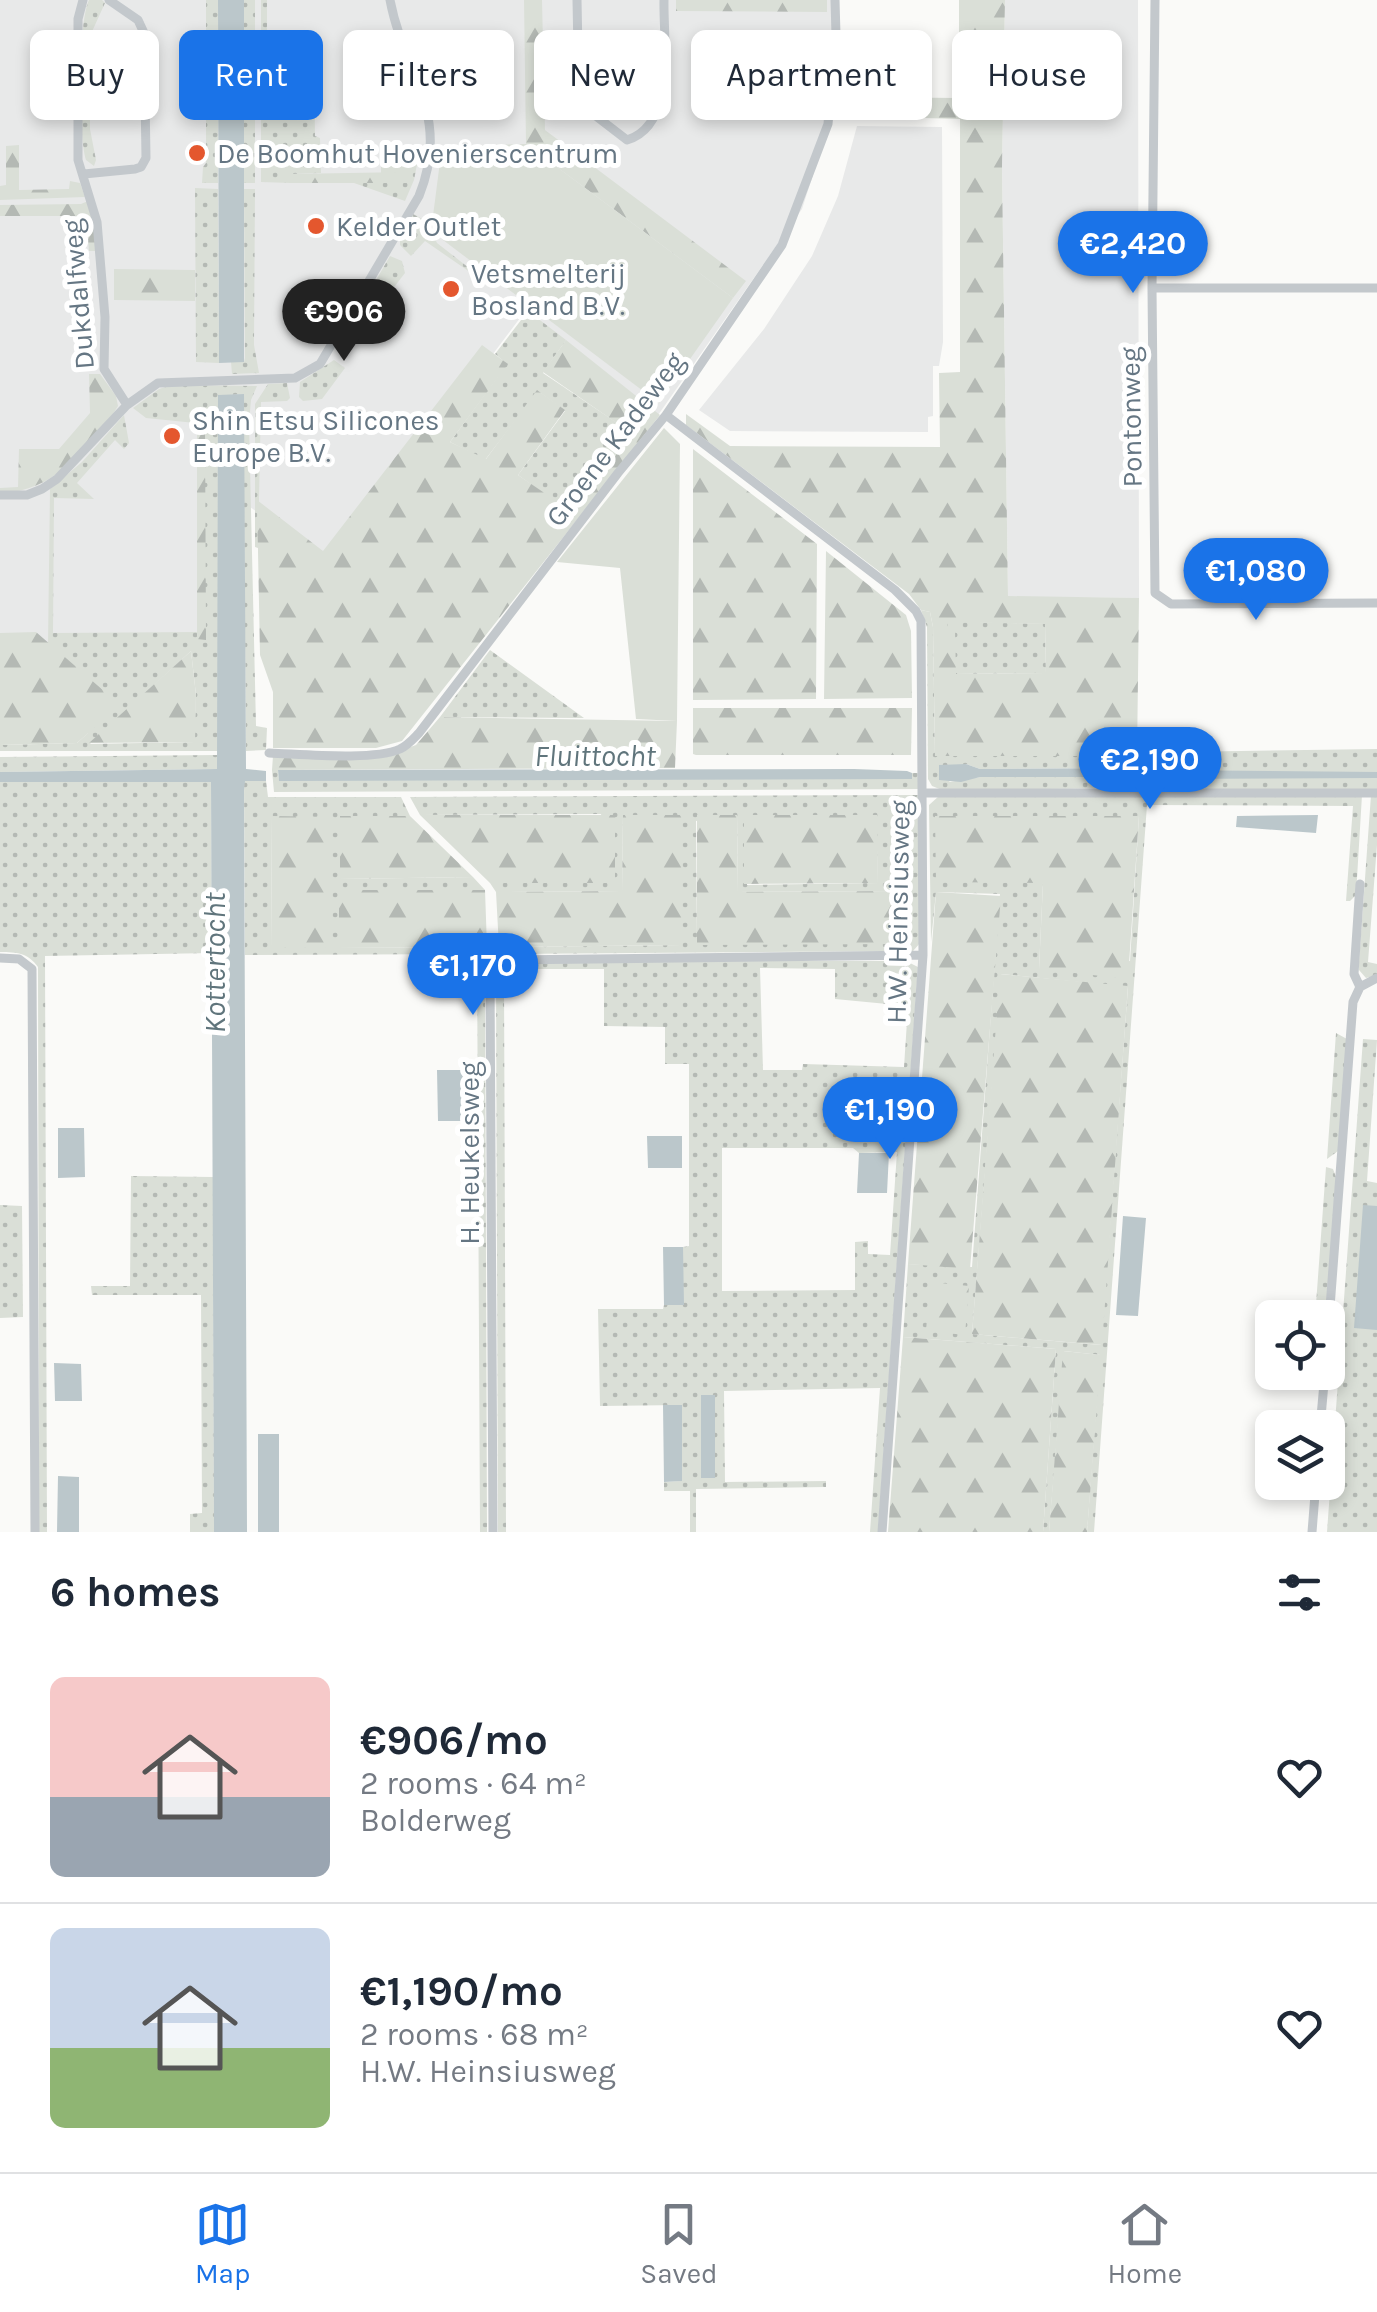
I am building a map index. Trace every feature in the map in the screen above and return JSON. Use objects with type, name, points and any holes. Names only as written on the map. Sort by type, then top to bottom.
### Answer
[{"type":"street","name":"Dukdalfweg","points":[[83,0],[78,19],[78,160],[97,222],[104,368],[127,405]]},
{"type":"street","points":[[84,174],[135,169],[142,167],[146,158],[144,33],[138,20],[109,0]]},
{"type":"street","points":[[0,495],[42,489],[127,405],[158,383],[295,378],[320,364],[419,196],[430,158],[429,111],[390,0]]},
{"type":"street","points":[[577,0],[579,102],[627,140],[638,136],[663,99],[664,0]]},
{"type":"street","name":"Groene Kadeweg","points":[[269,754],[353,755],[405,747],[666,415],[757,285],[782,245],[800,204],[828,124],[836,0]]},
{"type":"street","name":"Pontonweg","points":[[1155,0],[1155,593],[1171,604],[1377,603]]},
{"type":"street","points":[[1152,288],[1377,288]]},
{"type":"street","name":"H.W. Heinsiusweg","points":[[666,415],[896,590],[920,621],[923,954],[882,1532]]},
{"type":"street","points":[[924,792],[1377,792]]},
{"type":"street","points":[[1360,884],[1354,974],[1360,986]]},
{"type":"street","name":"H. Heukelsweg","points":[[493,1532],[493,968],[502,960],[923,954]]},
{"type":"street","points":[[0,958],[19,959],[32,969],[35,1532]]},
{"type":"street","points":[[1331,1300],[1353,1002],[1360,986],[1377,978]]},
{"type":"street","points":[[1312,1532],[1315,1500]]},
{"type":"shaded area","points":[[0,0],[838,0],[837,30],[691,30],[691,120],[831,120],[802,209],[656,418],[523,314],[334,566],[233,495],[232,641],[0,645]]},
{"type":"shaded area","points":[[1005,0],[1138,0],[1139,598],[1008,597],[1003,120],[1122,120],[1122,30],[1004,30]]},
{"type":"shaded area","points":[[857,126],[942,127],[943,342],[939,366],[933,366],[933,416],[928,417],[928,432],[730,431],[699,410],[764,329],[812,256],[838,196]]},
{"type":"green space","points":[[89,0],[105,3],[93,30],[83,30]]},
{"type":"green space","points":[[206,0],[218,0],[218,30],[206,30]]},
{"type":"green space","points":[[244,0],[255,0],[255,30],[244,30]]},
{"type":"green space","points":[[261,0],[267,0],[267,30],[261,30]]},
{"type":"green space","points":[[524,0],[542,0],[543,30],[534,30],[534,120],[545,120],[545,130],[746,281],[733,298],[526,144]]},
{"type":"green space","points":[[676,0],[827,0],[827,12],[676,11]]},
{"type":"green space","points":[[959,0],[1005,0],[1004,30],[959,30]]},
{"type":"green space","points":[[932,98],[952,98],[952,119],[932,118]]},
{"type":"green space","points":[[82,120],[90,120],[94,166],[86,160]]},
{"type":"green space","points":[[206,120],[218,120],[218,183],[202,183]]},
{"type":"green space","points":[[244,120],[255,120],[255,183],[244,183]]},
{"type":"green space","points":[[261,120],[315,120],[315,136],[320,138],[321,173],[291,174],[290,183],[261,182]]},
{"type":"green space","points":[[960,120],[1003,120],[1008,596],[1139,598],[1137,756],[935,756],[930,612],[921,610],[909,594],[686,425],[686,414],[730,446],[940,447],[939,373],[960,372]],"holes":[[[947,622],[1045,624],[1046,673],[956,674],[955,629],[947,629]]]},
{"type":"green space","points":[[526,144],[733,298],[659,403],[443,240],[433,216],[442,146]]},
{"type":"green space","points":[[19,145],[19,190],[69,189],[70,181],[80,183],[85,197],[0,200],[0,186],[6,185],[6,146]]},
{"type":"green space","points":[[402,147],[420,149],[405,201],[354,183],[406,182],[406,173],[381,173],[381,164],[401,164]]},
{"type":"green space","points":[[407,172],[406,183],[290,183],[290,174]]},
{"type":"green space","points":[[195,188],[218,189],[219,363],[196,362]]},
{"type":"green space","points":[[244,189],[255,189],[254,345],[259,373],[232,374],[231,362],[244,362],[245,358]]},
{"type":"green space","points":[[88,201],[96,222],[95,251],[89,251],[86,216],[0,216],[0,205]]},
{"type":"green space","points":[[413,214],[426,221],[437,243],[477,277],[425,241],[411,256],[400,245],[400,238]]},
{"type":"green space","points":[[390,256],[402,261],[405,273],[371,317],[360,308]]},
{"type":"green space","points":[[114,269],[195,270],[195,301],[114,300]]},
{"type":"green space","points":[[528,311],[566,340],[543,373],[632,433],[613,444],[564,508],[518,475],[565,411],[538,391],[485,460],[450,442],[507,364],[495,354]]},
{"type":"green space","points":[[566,340],[660,415],[402,741],[376,748],[273,748],[273,692],[260,655],[257,500],[323,551],[482,345],[508,364],[450,442],[486,459],[537,390],[565,410],[518,475],[565,507],[613,444],[631,433],[543,372]]},
{"type":"green space","points":[[334,360],[345,368],[322,399],[303,401],[299,397],[300,382]]},
{"type":"green space","points":[[89,374],[100,374],[116,396],[118,406],[113,414],[76,456],[51,477],[20,491],[0,493],[0,488],[18,487],[19,449],[59,449],[90,413]]},
{"type":"green space","points":[[287,383],[287,401],[261,402],[258,548],[255,404],[268,384]]},
{"type":"green space","points":[[171,385],[257,386],[249,423],[256,726],[267,728],[266,750],[246,751],[243,394],[218,396],[219,751],[0,751],[0,745],[77,743],[88,733],[48,645],[50,489],[82,462],[124,415],[129,443],[124,449],[115,440],[77,483],[94,499],[54,498],[53,633],[197,632],[197,639],[205,424],[146,418],[133,408]],"holes":[[[191,651],[196,695],[194,742],[90,744]]]},
{"type":"green space","points":[[197,423],[205,423],[206,640],[197,639]]},
{"type":"green space","points":[[664,428],[680,444],[677,721],[636,719],[620,568],[557,562]]},
{"type":"green space","points":[[693,449],[817,544],[816,699],[693,700]]},
{"type":"green space","points":[[826,551],[906,615],[911,631],[912,698],[824,699]]},
{"type":"green space","points":[[921,610],[930,612],[933,627],[935,756],[1137,756],[1137,768],[980,769],[966,764],[949,782],[980,777],[1145,777],[1142,788],[942,790],[932,786],[928,779],[927,627]]},
{"type":"green space","points":[[947,621],[1045,624],[1046,673],[955,674],[955,630],[947,629]]},
{"type":"green space","points":[[36,632],[120,705],[77,743],[0,745],[0,633]]},
{"type":"green space","points":[[490,650],[584,718],[440,717]]},
{"type":"green space","points":[[191,651],[196,695],[195,742],[89,743]]},
{"type":"green space","points":[[693,708],[912,708],[911,755],[696,755]]},
{"type":"green space","points":[[440,717],[677,721],[675,768],[272,770],[273,756],[391,754],[416,745]]},
{"type":"green space","points":[[1377,749],[1377,772],[1175,770],[1176,752]]},
{"type":"green space","points":[[218,755],[217,769],[0,772],[0,757]]},
{"type":"green space","points":[[272,770],[278,770],[279,780],[912,778],[912,773],[921,773],[922,789],[274,792]]},
{"type":"green space","points":[[1150,777],[1377,778],[1377,790],[1156,791]]},
{"type":"green space","points":[[211,781],[212,953],[45,956],[47,1532],[39,1532],[38,967],[22,954],[0,952],[0,782]]},
{"type":"green space","points":[[244,781],[266,781],[268,797],[401,797],[410,816],[401,816],[340,879],[473,877],[485,890],[340,890],[339,948],[487,947],[493,957],[485,980],[487,1532],[480,1532],[477,954],[245,955]],"holes":[[[272,817],[332,817],[271,947]]]},
{"type":"green space","points":[[920,795],[921,942],[913,951],[506,954],[499,947],[682,945],[682,815],[623,815],[622,891],[496,892],[490,883],[614,883],[601,814],[420,815],[410,797]],"holes":[[[737,815],[738,892],[903,891],[905,944],[697,944],[696,821]],[[744,815],[876,815],[878,883],[747,885]]]},
{"type":"green space","points":[[1362,795],[1356,895],[1350,901],[1346,901],[1353,806],[1147,805],[1094,1532],[1087,1532],[1100,1355],[1064,1351],[1049,1532],[1043,1532],[1056,1349],[903,1337],[908,1264],[972,1267],[1000,894],[936,892],[931,942],[929,805],[939,796]],"holes":[[[1139,816],[1130,961],[1039,969],[1043,883],[935,817]],[[1001,974],[1128,987],[1101,1345],[972,1334]]]},
{"type":"green space","points":[[1371,795],[1377,795],[1377,845],[1368,962],[1377,964],[1377,975],[1366,978],[1359,970],[1359,962]]},
{"type":"green space","points":[[420,815],[615,815],[615,883],[490,883]]},
{"type":"green space","points":[[623,815],[682,815],[682,945],[499,947],[496,892],[622,891]]},
{"type":"green space","points":[[697,815],[737,815],[738,892],[903,891],[905,944],[697,945]]},
{"type":"green space","points":[[744,815],[877,815],[878,883],[744,884]]},
{"type":"green space","points":[[272,816],[332,817],[330,948],[271,947]]},
{"type":"green space","points":[[340,816],[410,816],[473,877],[340,879]]},
{"type":"green space","points":[[935,816],[1139,816],[1128,979],[1039,969],[1043,883],[936,882]]},
{"type":"green space","points":[[339,890],[485,890],[487,947],[339,948]]},
{"type":"green space","points":[[936,892],[1001,896],[970,1269],[908,1264]]},
{"type":"green space","points":[[906,961],[918,967],[878,1532],[870,1532],[880,1388],[724,1391],[725,1482],[826,1481],[826,1487],[696,1489],[696,1532],[690,1532],[690,1491],[664,1491],[664,1482],[681,1481],[682,1405],[600,1406],[598,1309],[663,1309],[664,1305],[683,1305],[683,1247],[689,1246],[689,1064],[665,1064],[665,1027],[604,1026],[604,969],[514,969],[504,976],[506,1532],[498,1532],[496,972],[502,964]],"holes":[[[760,968],[835,969],[835,999],[908,1006],[904,1067],[803,1064],[802,1070],[763,1070]],[[722,1148],[897,1152],[890,1255],[868,1254],[868,1241],[855,1242],[855,1290],[722,1291]]]},
{"type":"green space","points":[[1000,974],[1128,986],[1102,1345],[972,1334]]},
{"type":"green space","points":[[1336,1033],[1347,1039],[1338,1151],[1327,1159]]},
{"type":"green space","points":[[1363,1039],[1377,1040],[1367,1181],[1377,1183],[1377,1532],[1327,1532],[1329,1500],[1345,1500],[1345,1410],[1336,1410],[1337,1390],[1345,1390],[1344,1300]]},
{"type":"green space","points":[[1326,1167],[1333,1169],[1336,1177],[1327,1300],[1316,1300]]},
{"type":"green space","points":[[131,1176],[213,1177],[214,1532],[190,1532],[190,1514],[202,1513],[201,1295],[92,1295],[91,1286],[130,1286]]},
{"type":"green space","points":[[0,1205],[22,1206],[23,1317],[0,1318]]},
{"type":"green space","points":[[930,1282],[969,1286],[965,1335],[926,1331]]},
{"type":"green space","points":[[903,1337],[1056,1349],[1043,1532],[888,1532]]},
{"type":"green space","points":[[1063,1351],[1101,1355],[1087,1532],[1049,1532]]},
{"type":"water","points":[[218,0],[244,0],[244,30],[218,30]]},
{"type":"water","points":[[218,120],[244,120],[244,362],[219,363]]},
{"type":"water","name":"Kottertocht","points":[[244,394],[246,769],[266,771],[266,781],[245,781],[244,790],[247,1532],[214,1532],[211,782],[0,782],[0,772],[217,769],[218,395]]},
{"type":"water","points":[[966,764],[980,769],[1137,768],[1142,772],[1141,777],[939,780],[939,765]]},
{"type":"water","points":[[278,770],[907,771],[912,773],[912,779],[279,781]]},
{"type":"water","points":[[1157,770],[1377,772],[1377,778],[1157,779]]},
{"type":"water","points":[[1318,815],[1316,833],[1236,827],[1237,816]]},
{"type":"water","points":[[437,1070],[469,1070],[469,1121],[438,1121]]},
{"type":"water","points":[[58,1128],[84,1128],[85,1177],[58,1178]]},
{"type":"water","points":[[647,1136],[682,1136],[682,1168],[648,1168]]},
{"type":"water","points":[[859,1153],[889,1153],[887,1193],[857,1193]]},
{"type":"water","points":[[1363,1205],[1377,1206],[1377,1330],[1354,1328]]},
{"type":"water","points":[[1123,1216],[1146,1218],[1138,1316],[1116,1315]]},
{"type":"water","points":[[663,1247],[683,1247],[684,1305],[664,1305]]},
{"type":"water","points":[[54,1363],[81,1364],[82,1401],[55,1401]]},
{"type":"water","points":[[701,1395],[715,1395],[715,1478],[701,1478]]},
{"type":"water","points":[[663,1405],[682,1405],[682,1481],[664,1482]]},
{"type":"water","points":[[258,1434],[279,1434],[279,1532],[258,1532]]},
{"type":"water","points":[[58,1476],[79,1477],[79,1532],[57,1532]]},
{"type":"place","name":"De Boomhut Hovenierscentrum","points":[[197,153]]},
{"type":"place","name":"Kelder Outlet","points":[[316,226]]},
{"type":"place","name":"Vetsmelterij Bosland B.V.","points":[[451,289]]},
{"type":"place","name":"Shin Etsu Silicones Europe B.V.","points":[[172,436]]},
{"type":"water label","name":"Fluittocht","points":[[595,756]]}]
